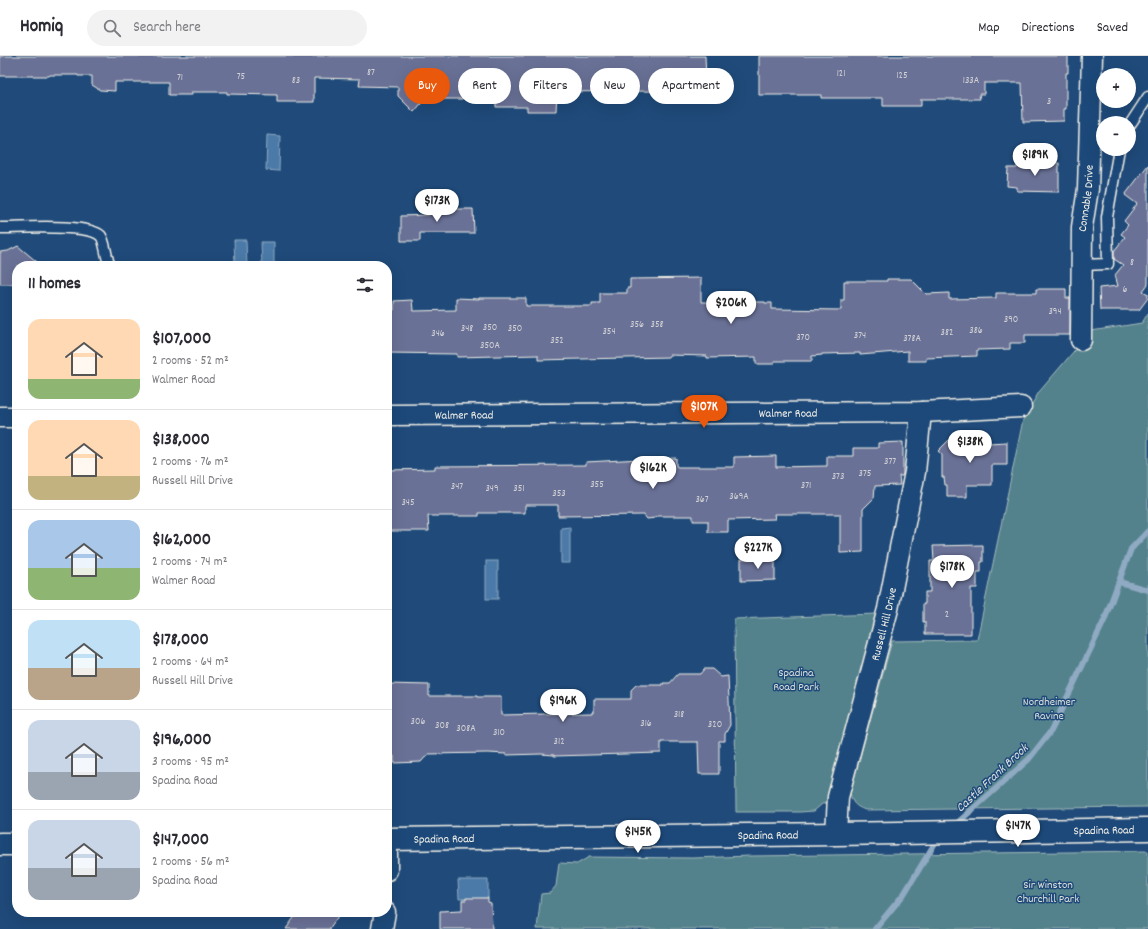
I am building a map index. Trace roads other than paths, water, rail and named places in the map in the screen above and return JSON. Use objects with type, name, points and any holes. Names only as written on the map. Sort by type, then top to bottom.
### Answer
[{"type":"street","name":"Connable Drive","points":[[1081,340],[1082,227],[1088,189],[1092,56]]},
{"type":"street","name":"Walmer Road","points":[[392,415],[921,412],[1021,407]]},
{"type":"street","name":"Russell Hill Drive","points":[[836,834],[838,797],[891,594],[915,472],[921,412]]},
{"type":"street","points":[[0,417],[12,417]]},
{"type":"street","name":"Spadina Road","points":[[392,840],[1148,829]]},
{"type":"street","points":[[0,844],[12,844]]},
{"type":"street","points":[[382,929],[384,917]]},
{"type":"lane","points":[[1136,116],[1148,97]]},
{"type":"lane","points":[[1082,265],[1108,264],[1107,217],[1118,156]]},
{"type":"lane","points":[[0,228],[86,229],[98,233],[103,238],[108,261]]},
{"type":"water","points":[[267,135],[280,136],[279,171],[266,170]]},
{"type":"water","points":[[234,240],[246,240],[247,261],[235,261]]},
{"type":"water","points":[[261,242],[274,242],[274,261],[262,261]]},
{"type":"water","points":[[570,527],[570,563],[561,563],[561,528]]},
{"type":"water","points":[[486,561],[498,561],[498,599],[486,599]]},
{"type":"water","points":[[458,880],[488,880],[488,898],[459,899]]},
{"type":"waterway","name":"Castle Frank Brook","points":[[954,826],[1029,759],[1051,731],[1104,621],[1131,549],[1148,531]]},
{"type":"waterway","name":"Castle Frank Brook","points":[[1119,582],[1148,590]]},
{"type":"waterway","name":"Castle Frank Brook","points":[[875,929],[904,894],[935,843],[940,839]]},
{"type":"park label","name":"Spadina Road Park","points":[[796,679]]},
{"type":"park label","name":"Nordheimer Ravine","points":[[1049,708]]},
{"type":"park label","name":"Sir Winston Churchill Park","points":[[1048,891]]}]
